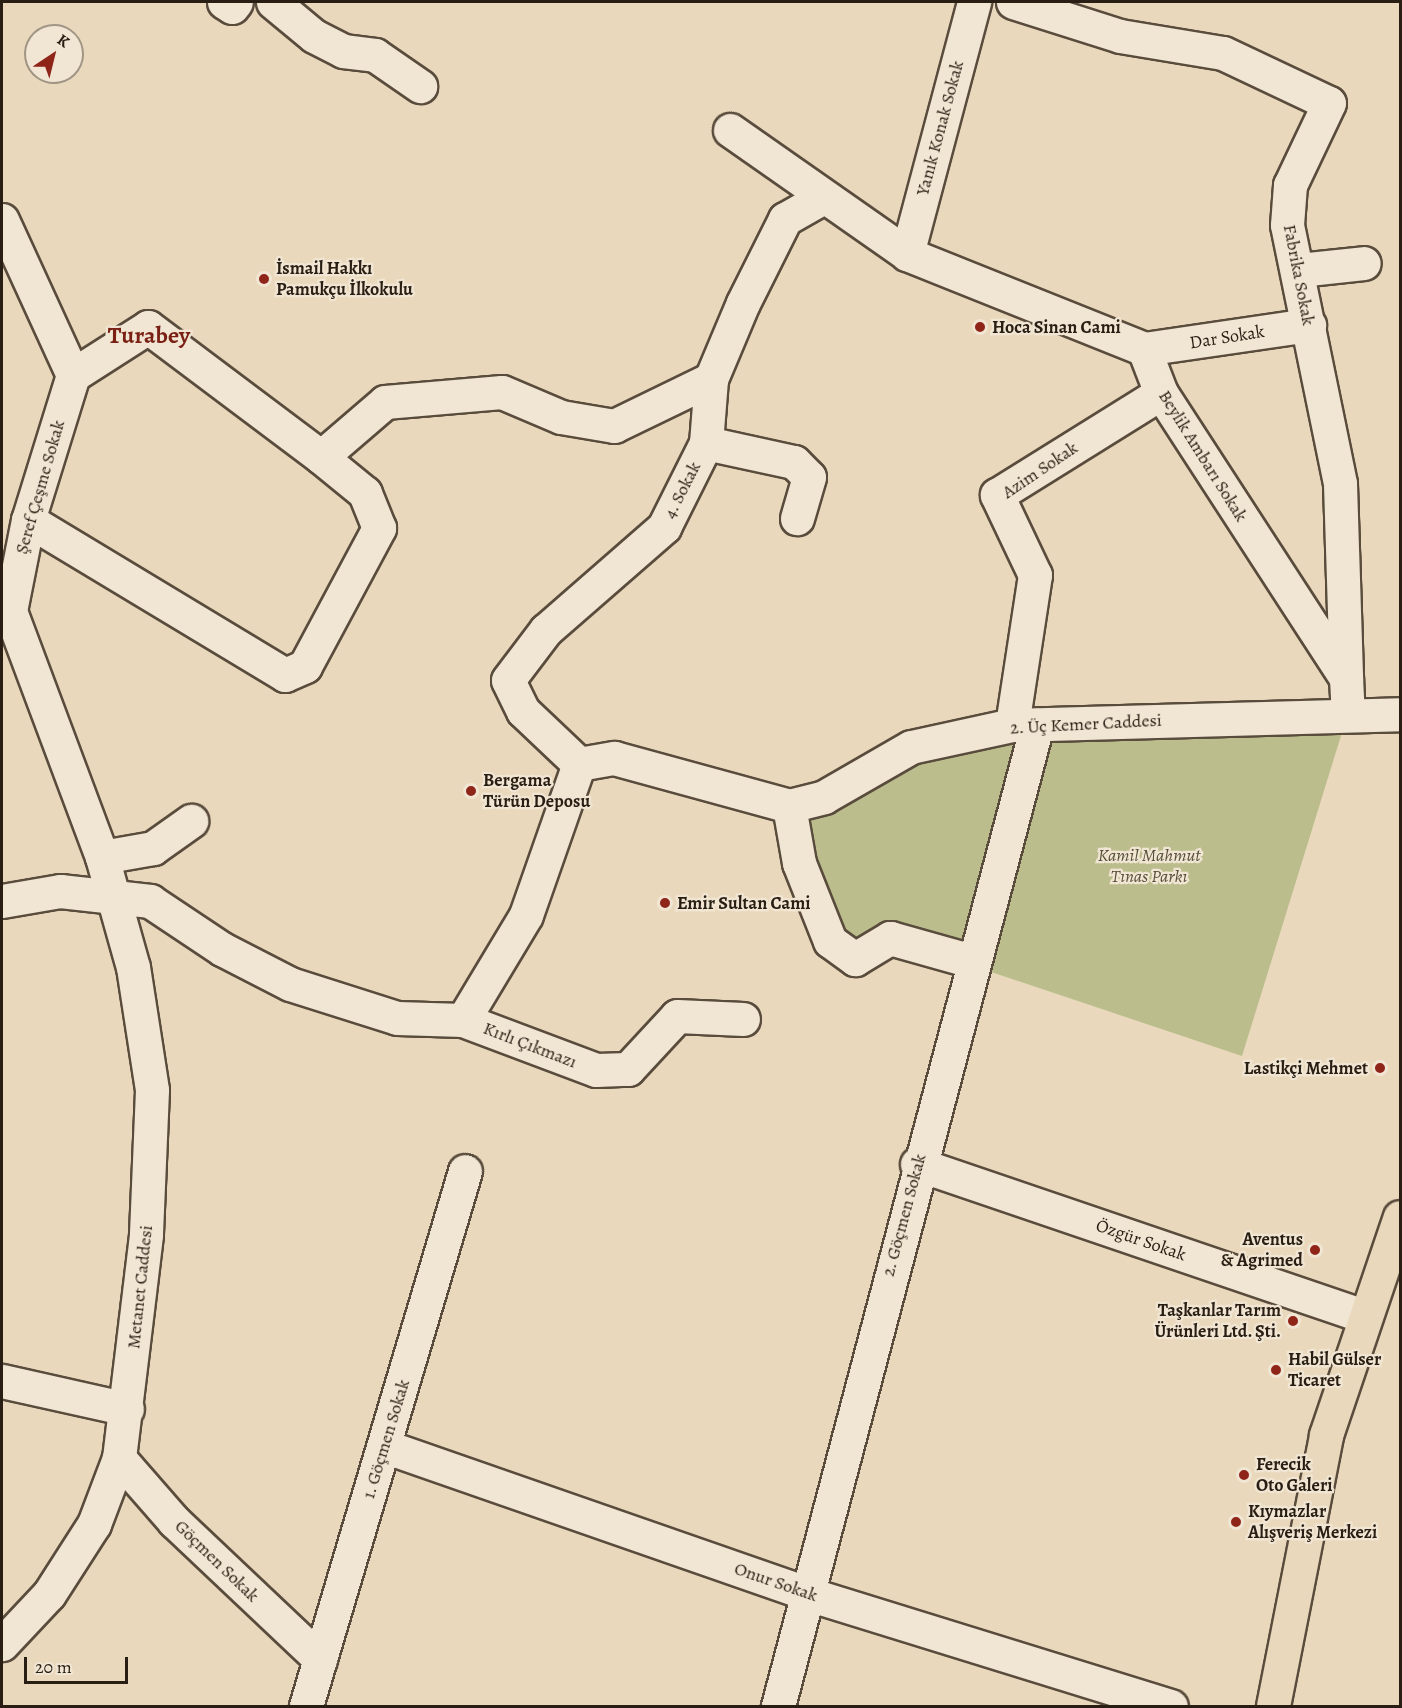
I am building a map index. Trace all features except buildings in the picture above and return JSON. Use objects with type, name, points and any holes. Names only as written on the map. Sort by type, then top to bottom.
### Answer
[{"type":"main road","points":[[1273,1707],[1326,1435],[1364,1316],[1401,1217]]},
{"type":"street","points":[[224,2],[232,7],[236,2]]},
{"type":"street","points":[[273,2],[314,36],[343,51],[375,55],[420,86]]},
{"type":"street","name":"Yanık Konak Sokak","points":[[907,254],[974,2]]},
{"type":"street","name":"Fabrika Sokak","points":[[1013,2],[1120,36],[1223,53],[1329,103],[1290,185],[1287,225],[1299,270],[1340,484],[1346,678]]},
{"type":"street","points":[[730,130],[822,198],[907,254],[1144,349]]},
{"type":"street","name":"4. Sokak","points":[[579,764],[524,711],[508,680],[546,630],[664,527],[706,443],[711,379],[785,219],[822,198]]},
{"type":"street","points":[[2,220],[73,375],[148,327],[321,457],[365,493],[379,528],[305,666],[285,675],[28,520]]},
{"type":"street","points":[[1299,270],[1364,263]]},
{"type":"street","name":"Dar Sokak","points":[[1144,349],[1309,325]]},
{"type":"street","name":"Beylik Ambarı Sokak","points":[[1144,349],[1161,393],[1346,678],[1348,713]]},
{"type":"street","name":"Şeref Çeşme Sokak","points":[[73,375],[28,520],[10,611],[102,857],[113,897]]},
{"type":"street","points":[[321,457],[386,402],[502,392],[561,417],[614,426],[711,379]]},
{"type":"street","name":"Azim Sokak","points":[[1024,725],[1035,576],[997,495],[1161,393]]},
{"type":"street","points":[[706,443],[794,462],[809,477],[797,518]]},
{"type":"street","name":"2. Üç Kemer Caddesi","points":[[579,764],[614,758],[789,806],[824,797],[911,747],[1024,725],[1348,713],[1401,714]]},
{"type":"street","name":"2. Göçmen Sokak","points":[[778,1707],[805,1593],[972,961],[1024,725]]},
{"type":"street","points":[[463,1020],[526,915],[579,764]]},
{"type":"street","points":[[789,806],[799,863],[830,942],[855,959],[890,938],[972,961]]},
{"type":"street","points":[[102,857],[153,848],[191,821]]},
{"type":"street","name":"Kırlı Çıkmazı","points":[[2,901],[60,891],[150,901],[222,949],[290,984],[397,1018],[463,1020],[596,1070],[628,1069],[678,1016],[744,1019]]},
{"type":"street","name":"Metanet Caddesi","points":[[2,1644],[49,1594],[94,1524],[119,1458],[127,1409],[146,1235],[153,1090],[133,967],[113,897]]},
{"type":"street","name":"Özgür Sokak","points":[[917,1164],[1364,1316]]},
{"type":"street","name":"1. Göçmen Sokak","points":[[306,1707],[465,1171]]},
{"type":"street","points":[[2,1382],[127,1409]]},
{"type":"street","name":"Onur Sokak","points":[[384,1446],[805,1593],[1171,1707]]},
{"type":"street","name":"Göçmen Sokak","points":[[119,1458],[174,1521],[320,1659]]},
{"type":"green space","name":"Kamil Mahmut Tınas Parkı","points":[[1348,713],[1242,1056],[890,938],[855,959],[789,806],[911,747]]},
{"type":"place","name":"İsmail Hakkı Pamukçu İlkokulu","points":[[264,279]]},
{"type":"place","name":"Hoca Sinan Cami","points":[[980,327]]},
{"type":"place","name":"Bergama Türün Deposu","points":[[471,791]]},
{"type":"place","name":"Emir Sultan Cami","points":[[665,903]]},
{"type":"place","name":"Lastikçi Mehmet","points":[[1380,1068]]},
{"type":"place","name":"Aventus & Agrimed","points":[[1315,1250]]},
{"type":"place","name":"Taşkanlar Tarım Ürünleri Ltd. Şti.","points":[[1293,1321]]},
{"type":"place","name":"Habil Gülser Ticaret","points":[[1276,1370]]},
{"type":"place","name":"Ferecik Oto Galeri","points":[[1244,1475]]},
{"type":"place","name":"Kıymazlar Alışveriş Merkezi","points":[[1236,1522]]},
{"type":"district","name":"Turabey","points":[[149,336]]}]
